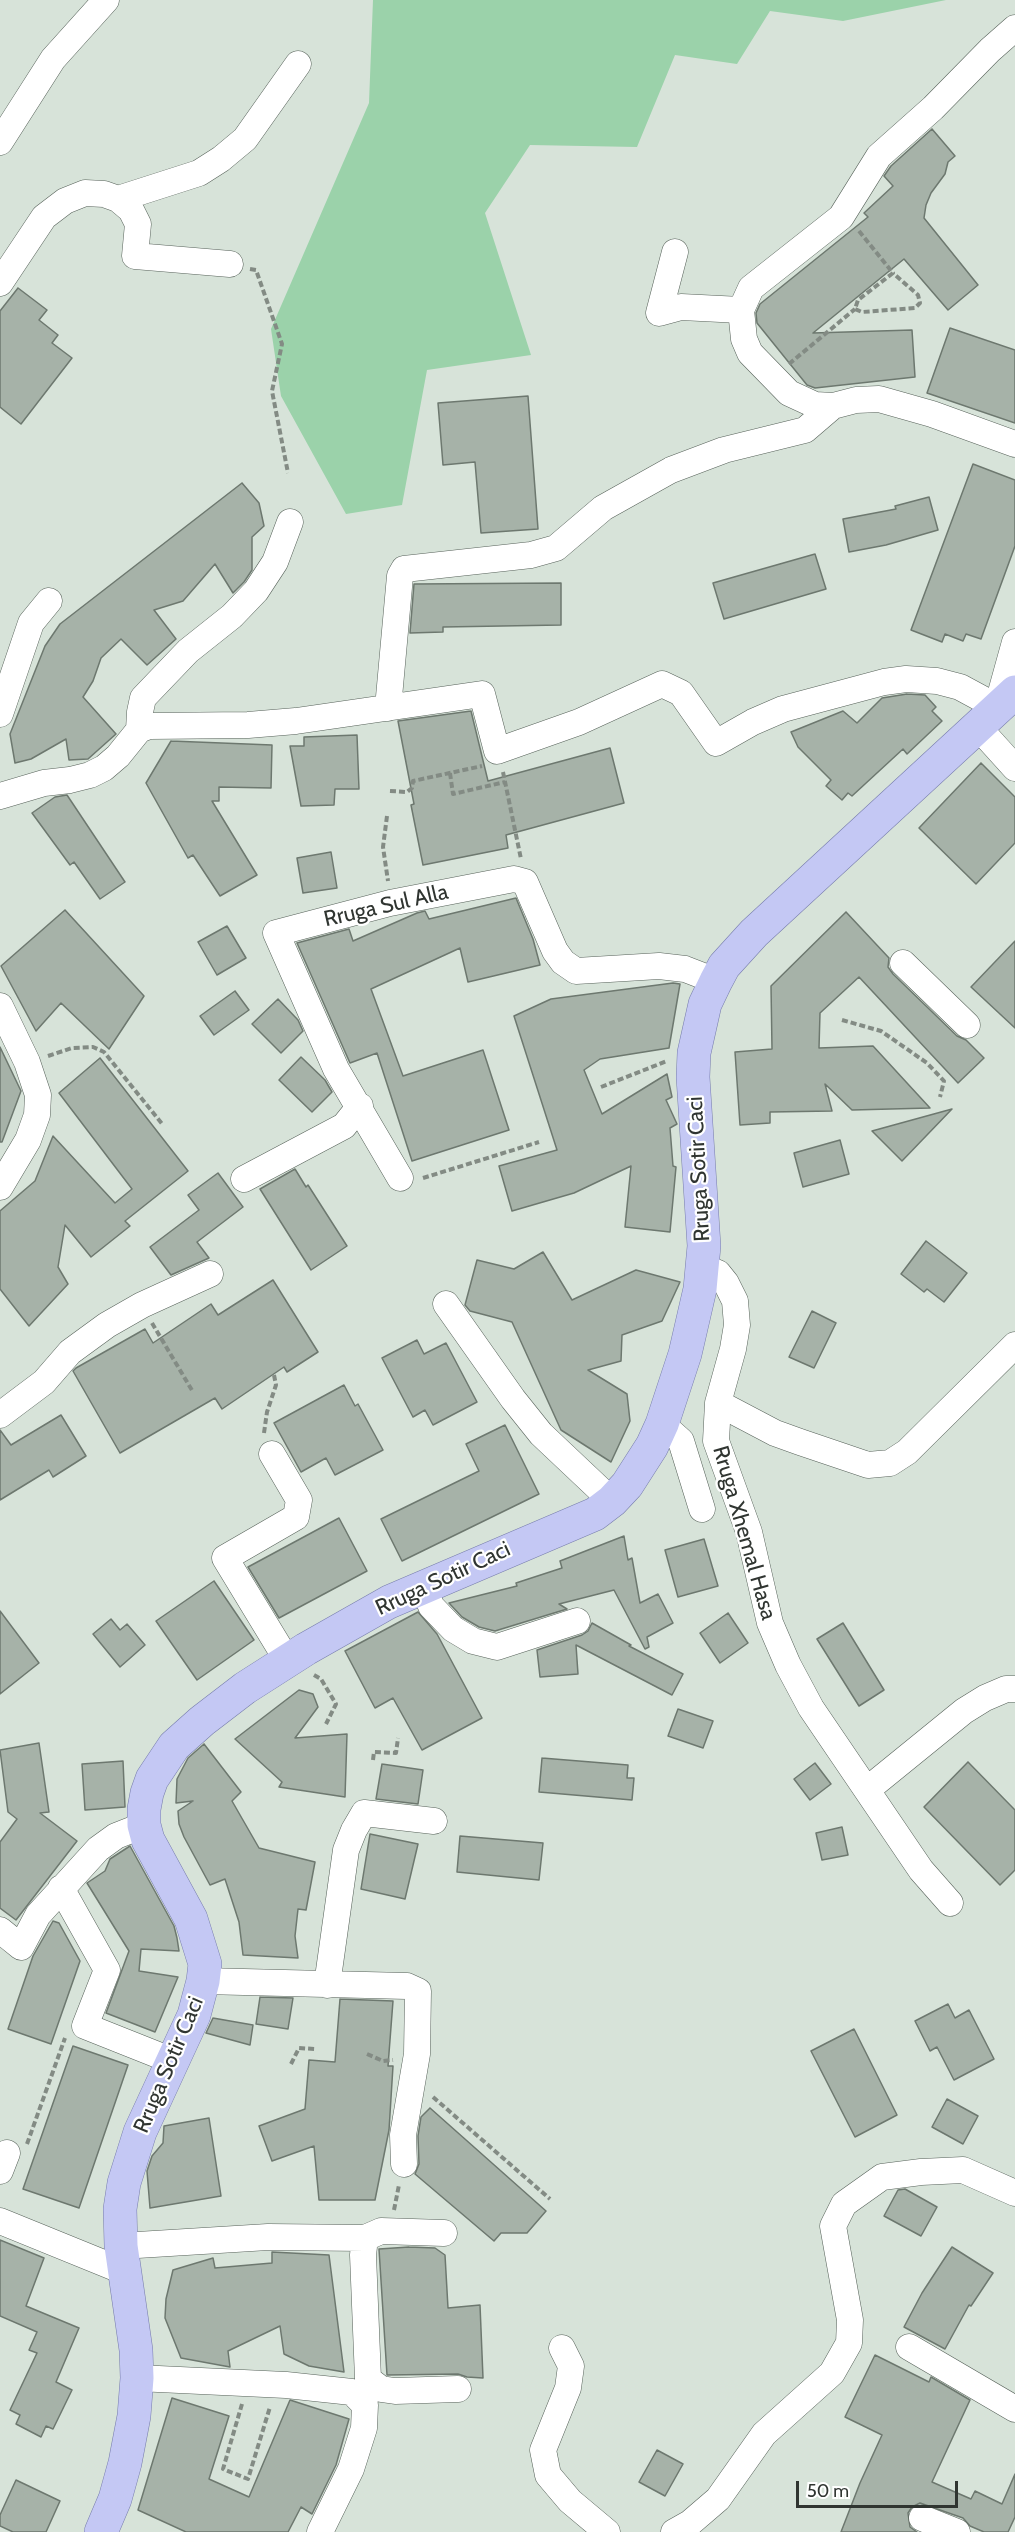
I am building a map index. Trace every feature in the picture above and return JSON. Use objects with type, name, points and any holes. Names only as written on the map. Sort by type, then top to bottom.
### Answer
[{"type":"main road","name":"Rruga Sotir Caci","points":[[101,2532],[115,2499],[125,2463],[134,2416],[137,2378],[136,2350],[122,2258],[120,2209],[131,2155],[194,2015],[205,1964],[197,1933],[188,1911],[155,1855],[144,1825],[147,1793],[162,1763],[174,1746],[220,1706],[287,1660],[379,1608],[519,1544],[585,1518],[612,1501],[627,1485],[662,1424],[696,1315],[704,1246],[693,1077],[694,1053],[705,1004],[716,981],[738,949],[996,709]]},
{"type":"street","points":[[0,142],[52,59],[106,0]]},
{"type":"street","points":[[1015,28],[933,108],[879,156],[841,217],[751,288],[741,310],[744,339],[750,353],[789,393],[814,405],[834,406],[856,400],[879,399],[932,414],[1015,444]]},
{"type":"street","points":[[118,199],[199,173],[221,159],[245,139],[298,64]]},
{"type":"street","points":[[0,283],[44,217],[65,201],[85,194],[104,194],[118,199],[131,210],[138,224],[135,256],[230,264]]},
{"type":"street","points":[[675,252],[659,313],[681,308],[741,310]]},
{"type":"street","points":[[382,717],[400,576],[404,569],[531,555],[556,548],[603,508],[671,470],[724,450],[805,430],[834,406]]},
{"type":"street","points":[[139,730],[143,698],[188,651],[232,616],[256,591],[275,562],[290,522]]},
{"type":"street","points":[[0,714],[32,623],[49,601]]},
{"type":"street","points":[[1015,642],[996,709],[1015,768]]},
{"type":"street","points":[[0,796],[44,783],[90,775],[104,768],[118,756],[139,730],[149,726],[248,725],[329,717],[382,717],[482,694],[500,763],[579,722],[662,684],[681,693],[716,743],[753,722],[783,709],[895,680],[937,681],[960,687],[996,709]]},
{"type":"street","name":"Rruga Sul Alla","points":[[400,1178],[360,1106],[336,1069],[276,933],[390,903],[505,880],[525,882],[555,951],[563,962],[576,971],[659,966],[685,969],[716,981]]},
{"type":"street","points":[[903,963],[967,1025]]},
{"type":"street","points":[[0,1006],[27,1062],[38,1095],[37,1115],[22,1153],[0,1187]]},
{"type":"street","points":[[244,1179],[344,1126],[360,1106]]},
{"type":"street","name":"Rruga Xhemal Hasa","points":[[703,1267],[718,1273],[735,1301],[737,1325],[718,1403],[716,1441],[749,1532],[770,1623],[788,1665],[811,1708],[921,1870],[950,1903]]},
{"type":"street","points":[[0,1415],[44,1382],[70,1352],[107,1324],[142,1305],[210,1274]]},
{"type":"street","points":[[446,1304],[513,1399],[542,1434],[612,1501]]},
{"type":"street","points":[[718,1403],[775,1433],[818,1449],[868,1465],[890,1463],[907,1452],[1015,1345]]},
{"type":"street","points":[[662,1424],[681,1441],[702,1509]]},
{"type":"street","points":[[268,1446],[299,1500],[296,1517],[225,1558],[287,1660]]},
{"type":"street","points":[[424,1587],[431,1606],[453,1629],[473,1641],[497,1647],[577,1621]]},
{"type":"street","points":[[868,1789],[964,1711],[985,1698],[1006,1689],[1015,1689]]},
{"type":"street","points":[[327,1985],[346,1850],[364,1813],[434,1821]]},
{"type":"street","points":[[0,1930],[21,1947],[38,1915],[98,1849],[116,1836],[144,1825]]},
{"type":"street","points":[[61,1888],[106,1970],[85,2026],[173,2061]]},
{"type":"street","points":[[203,1981],[406,1986],[418,1991],[414,2081],[403,2135],[404,2164]]},
{"type":"street","points":[[674,2532],[690,2523],[718,2499],[764,2434],[832,2373],[849,2343],[850,2320],[833,2226],[844,2204],[882,2176],[921,2172],[963,2170],[1015,2193]]},
{"type":"street","points":[[0,2221],[122,2258],[268,2237],[444,2233]]},
{"type":"street","points":[[368,2379],[363,2255],[377,2235]]},
{"type":"street","points":[[909,2347],[1015,2409]]},
{"type":"street","points":[[562,2348],[571,2366],[568,2388],[543,2451],[548,2475],[570,2501],[607,2532]]},
{"type":"street","points":[[281,2384],[316,2374],[368,2379],[381,2389],[395,2391],[458,2389]]},
{"type":"street","points":[[137,2378],[281,2384],[352,2392],[365,2405],[364,2428],[351,2469],[320,2532]]},
{"type":"street","points":[[922,2518],[957,2532]]},
{"type":"path","points":[[853,224],[893,273],[918,295],[920,303],[915,308],[862,312],[855,309]]},
{"type":"path","points":[[256,270],[282,344],[272,391],[288,473]]},
{"type":"path","points":[[787,366],[855,309],[858,300],[893,273]]},
{"type":"path","points":[[390,791],[407,792],[412,788],[413,781],[492,764],[490,753],[500,763],[520,854]]},
{"type":"path","points":[[450,773],[453,794],[505,782]]},
{"type":"path","points":[[387,816],[383,847],[390,903]]},
{"type":"path","points":[[842,1020],[881,1031],[927,1063],[944,1081],[940,1097]]},
{"type":"path","points":[[27,1062],[72,1048],[93,1047],[104,1052],[163,1125]]},
{"type":"path","points":[[601,1087],[668,1061]]},
{"type":"path","points":[[400,1178],[408,1182],[539,1142]]},
{"type":"path","points":[[142,1305],[193,1392]]},
{"type":"path","points":[[268,1446],[267,1412],[276,1385],[274,1375]]},
{"type":"path","points":[[287,1660],[321,1679],[330,1691],[336,1704],[326,1724]]},
{"type":"path","points":[[373,1760],[374,1752],[396,1753],[398,1738]]},
{"type":"path","points":[[11,2157],[65,2038],[76,2041]]},
{"type":"path","points":[[291,2064],[299,2048],[315,2049]]},
{"type":"path","points":[[367,2054],[383,2061],[391,2061]]},
{"type":"path","points":[[414,2081],[550,2199]]},
{"type":"path","points":[[377,2235],[404,2164]]},
{"type":"path","points":[[246,2383],[239,2419],[223,2469],[248,2479],[281,2384]]},
{"type":"green space","points":[[373,0],[946,0],[843,21],[770,11],[737,64],[675,55],[637,147],[530,145],[485,213],[531,355],[427,370],[402,505],[346,514],[281,396],[271,329],[369,103]]},
{"type":"building","points":[[932,129],[955,156],[948,162],[945,174],[931,193],[924,218],[978,285],[948,310],[904,259],[813,333],[912,330],[915,377],[815,388],[807,385],[757,323],[756,313],[760,304],[868,217],[864,213],[893,186],[884,176],[891,166]]},
{"type":"building","points":[[18,288],[47,310],[39,320],[58,335],[52,343],[72,358],[21,424],[0,407],[0,311]]},
{"type":"building","points":[[950,328],[1015,350],[1015,423],[927,393]]},
{"type":"building","points":[[528,396],[538,529],[481,533],[475,462],[443,465],[438,403]]},
{"type":"building","points":[[973,464],[1015,480],[1015,546],[981,639],[966,634],[963,641],[945,634],[942,642],[911,630]]},
{"type":"building","points":[[242,483],[259,503],[264,526],[252,537],[252,570],[244,582],[233,593],[215,564],[183,601],[154,610],[176,639],[147,665],[121,639],[101,658],[93,681],[83,697],[116,734],[88,759],[69,760],[66,739],[31,759],[15,763],[10,734],[45,646],[60,624]]},
{"type":"building","points":[[929,497],[938,530],[886,545],[849,552],[843,519],[896,509],[895,506]]},
{"type":"building","points":[[815,554],[826,589],[724,619],[713,583]]},
{"type":"building","points":[[561,583],[561,625],[443,627],[443,632],[410,633],[414,584]]},
{"type":"building","points":[[907,694],[925,695],[936,707],[932,711],[942,721],[907,754],[903,749],[852,796],[848,793],[842,800],[826,786],[831,780],[798,747],[791,732],[843,711],[857,723],[882,698]]},
{"type":"building","points":[[471,711],[488,781],[610,748],[624,803],[506,835],[508,848],[423,865],[398,721]]},
{"type":"building","points":[[357,735],[359,789],[335,789],[334,805],[301,806],[290,746],[304,746],[304,737]]},
{"type":"building","points":[[171,741],[272,745],[271,788],[219,787],[219,801],[212,801],[257,875],[220,896],[193,855],[188,858],[146,783]]},
{"type":"building","points":[[981,763],[1015,797],[1015,843],[976,884],[919,828]]},
{"type":"building","points":[[67,795],[125,882],[100,899],[74,862],[70,865],[32,813],[55,797]]},
{"type":"building","points":[[331,852],[337,888],[303,893],[297,858]]},
{"type":"building","points":[[516,898],[533,939],[540,965],[468,982],[460,948],[371,989],[403,1076],[483,1050],[509,1130],[412,1161],[377,1053],[350,1063],[297,943],[349,929],[353,941],[417,913],[425,911],[429,919]]},
{"type":"building","points":[[65,910],[144,996],[109,1049],[61,1003],[36,1031],[1,966]]},
{"type":"building","points":[[846,912],[889,958],[888,967],[893,974],[957,1036],[966,1040],[984,1058],[958,1083],[859,977],[820,1013],[819,1048],[873,1046],[930,1108],[852,1110],[825,1084],[832,1111],[770,1112],[770,1123],[740,1125],[735,1052],[772,1049],[771,986]]},
{"type":"building","points":[[227,926],[246,958],[217,975],[198,942]]},
{"type":"building","points":[[1015,941],[1015,1028],[971,987]]},
{"type":"building","points":[[673,983],[680,984],[669,1048],[600,1059],[584,1070],[602,1114],[667,1074],[672,1097],[666,1100],[677,1124],[670,1128],[673,1166],[676,1167],[670,1232],[625,1227],[631,1166],[574,1193],[512,1211],[499,1166],[557,1150],[514,1016],[551,999]]},
{"type":"building","points":[[235,991],[249,1010],[214,1035],[200,1016]]},
{"type":"building","points":[[278,999],[298,1020],[303,1031],[281,1053],[252,1024]]},
{"type":"building","points":[[0,1047],[21,1091],[2,1142],[0,1142]]},
{"type":"building","points":[[301,1057],[325,1080],[332,1092],[312,1112],[279,1080]]},
{"type":"building","points":[[100,1058],[188,1171],[125,1221],[130,1226],[91,1257],[65,1225],[58,1267],[68,1284],[29,1326],[0,1289],[0,1211],[35,1181],[53,1136],[115,1203],[132,1189],[59,1093]]},
{"type":"building","points":[[952,1109],[902,1161],[872,1131]]},
{"type":"building","points":[[840,1140],[849,1174],[803,1187],[794,1153]]},
{"type":"building","points":[[295,1169],[306,1187],[308,1185],[347,1246],[311,1270],[260,1189]]},
{"type":"building","points":[[218,1173],[243,1207],[197,1242],[209,1258],[171,1275],[150,1247],[199,1210],[188,1195]]},
{"type":"building","points":[[926,1241],[967,1273],[944,1302],[927,1289],[924,1292],[901,1274]]},
{"type":"building","points":[[543,1252],[572,1300],[636,1270],[680,1282],[662,1321],[622,1335],[621,1361],[588,1370],[627,1394],[630,1421],[611,1462],[561,1430],[512,1322],[470,1311],[465,1305],[477,1260],[514,1269]]},
{"type":"building","points":[[273,1280],[318,1352],[287,1372],[284,1367],[222,1409],[215,1398],[120,1453],[73,1371],[145,1329],[153,1343],[211,1304],[218,1315]]},
{"type":"building","points":[[812,1311],[836,1323],[814,1368],[789,1357]]},
{"type":"building","points":[[417,1340],[424,1354],[446,1343],[477,1402],[433,1425],[425,1410],[413,1417],[382,1358]]},
{"type":"building","points":[[344,1385],[355,1406],[358,1404],[383,1450],[335,1475],[326,1458],[301,1472],[274,1423]]},
{"type":"building","points":[[61,1415],[86,1456],[53,1477],[49,1470],[0,1500],[0,1430],[11,1445]]},
{"type":"building","points":[[505,1425],[539,1494],[402,1561],[381,1519],[479,1471],[466,1444]]},
{"type":"building","points":[[339,1518],[367,1571],[279,1618],[248,1567]]},
{"type":"building","points":[[624,1536],[628,1560],[632,1558],[640,1603],[658,1594],[673,1623],[647,1637],[649,1647],[645,1649],[614,1590],[559,1604],[567,1609],[495,1631],[479,1627],[462,1617],[449,1603],[517,1586],[516,1583],[562,1568],[560,1561]]},
{"type":"building","points":[[704,1539],[718,1586],[678,1597],[665,1550]]},
{"type":"building","points":[[214,1581],[254,1640],[197,1680],[156,1621]]},
{"type":"building","points":[[0,1611],[39,1663],[0,1694]]},
{"type":"building","points":[[418,1612],[437,1634],[482,1718],[422,1750],[393,1698],[375,1708],[345,1651]]},
{"type":"building","points":[[728,1613],[748,1643],[720,1663],[700,1633]]},
{"type":"building","points":[[111,1619],[120,1630],[127,1624],[145,1645],[120,1667],[93,1634]]},
{"type":"building","points":[[592,1623],[631,1645],[629,1646],[683,1674],[672,1695],[576,1645],[578,1674],[540,1677],[537,1650],[582,1635],[588,1631]]},
{"type":"building","points":[[843,1623],[884,1690],[859,1706],[817,1639]]},
{"type":"building","points":[[299,1690],[313,1694],[318,1707],[295,1738],[347,1734],[345,1797],[279,1787],[282,1782],[235,1739]]},
{"type":"building","points":[[678,1709],[713,1721],[703,1748],[668,1736]]},
{"type":"building","points":[[39,1743],[49,1812],[40,1813],[77,1841],[16,1920],[0,1908],[0,1842],[17,1819],[8,1812],[0,1750]]},
{"type":"building","points":[[204,1744],[241,1792],[232,1801],[259,1848],[315,1862],[306,1910],[298,1909],[295,1936],[298,1958],[243,1955],[239,1922],[225,1879],[210,1885],[184,1837],[179,1824],[178,1811],[193,1801],[176,1803],[177,1779],[188,1758]]},
{"type":"building","points":[[542,1758],[628,1765],[627,1778],[634,1778],[632,1800],[539,1792]]},
{"type":"building","points":[[123,1761],[125,1807],[85,1810],[82,1764]]},
{"type":"building","points":[[968,1762],[1015,1810],[1015,1870],[1000,1885],[924,1807]]},
{"type":"building","points":[[815,1763],[831,1784],[810,1800],[794,1779]]},
{"type":"building","points":[[382,1764],[423,1770],[418,1804],[376,1799]]},
{"type":"building","points":[[842,1827],[848,1855],[822,1860],[816,1833]]},
{"type":"building","points":[[370,1834],[418,1844],[405,1899],[361,1889]]},
{"type":"building","points":[[460,1836],[543,1843],[539,1880],[457,1872]]},
{"type":"building","points":[[130,1846],[174,1926],[179,1951],[141,1949],[139,1971],[178,1977],[155,2032],[106,2013],[129,1951],[87,1883],[105,1871],[110,1859]]},
{"type":"building","points":[[53,1921],[59,1923],[80,1961],[51,2044],[8,2029],[33,1956]]},
{"type":"building","points":[[260,1997],[293,1998],[288,2029],[256,2024]]},
{"type":"building","points":[[340,1999],[393,2001],[388,2066],[393,2066],[389,2130],[375,2200],[319,2200],[314,2146],[272,2161],[259,2126],[305,2109],[309,2060],[335,2062]]},
{"type":"building","points":[[948,2004],[955,2018],[969,2010],[994,2059],[954,2080],[937,2047],[930,2051],[915,2021]]},
{"type":"building","points":[[213,2018],[253,2025],[250,2045],[206,2033]]},
{"type":"building","points":[[854,2029],[897,2115],[855,2137],[811,2051]]},
{"type":"building","points":[[73,2046],[128,2065],[79,2208],[23,2189]]},
{"type":"building","points":[[947,2099],[978,2116],[963,2144],[932,2127]]},
{"type":"building","points":[[430,2108],[546,2211],[527,2233],[501,2233],[494,2241],[415,2174],[419,2164],[418,2136],[421,2117]]},
{"type":"building","points":[[209,2118],[221,2196],[150,2208],[147,2171],[152,2156],[163,2143],[164,2126]]},
{"type":"building","points":[[905,2189],[937,2207],[921,2236],[884,2216],[898,2190]]},
{"type":"building","points":[[0,2240],[44,2258],[26,2306],[79,2328],[56,2382],[72,2390],[53,2429],[46,2426],[41,2437],[16,2424],[20,2415],[10,2410],[37,2353],[29,2350],[37,2332],[0,2316]]},
{"type":"building","points":[[952,2247],[993,2273],[971,2306],[969,2305],[945,2349],[904,2327],[922,2293]]},
{"type":"building","points":[[435,2248],[445,2255],[448,2308],[480,2305],[483,2378],[458,2374],[387,2375],[379,2249]]},
{"type":"building","points":[[272,2252],[329,2255],[344,2372],[309,2366],[284,2354],[280,2326],[228,2351],[230,2367],[181,2358],[165,2318],[166,2299],[173,2270],[213,2258],[215,2268],[272,2263]]},
{"type":"building","points":[[875,2355],[929,2382],[931,2377],[970,2400],[932,2482],[971,2499],[975,2491],[1002,2504],[1015,2474],[1015,2517],[1008,2532],[984,2532],[970,2526],[963,2518],[920,2503],[912,2507],[908,2513],[910,2527],[917,2532],[841,2532],[882,2435],[845,2417]]},
{"type":"building","points":[[172,2398],[229,2416],[209,2479],[249,2497],[290,2400],[349,2419],[336,2465],[312,2514],[301,2507],[288,2532],[186,2532],[138,2510]]},
{"type":"building","points":[[657,2450],[683,2464],[665,2496],[639,2482]]},
{"type":"building","points":[[16,2480],[60,2501],[46,2532],[13,2532],[0,2526],[0,2515]]}]
